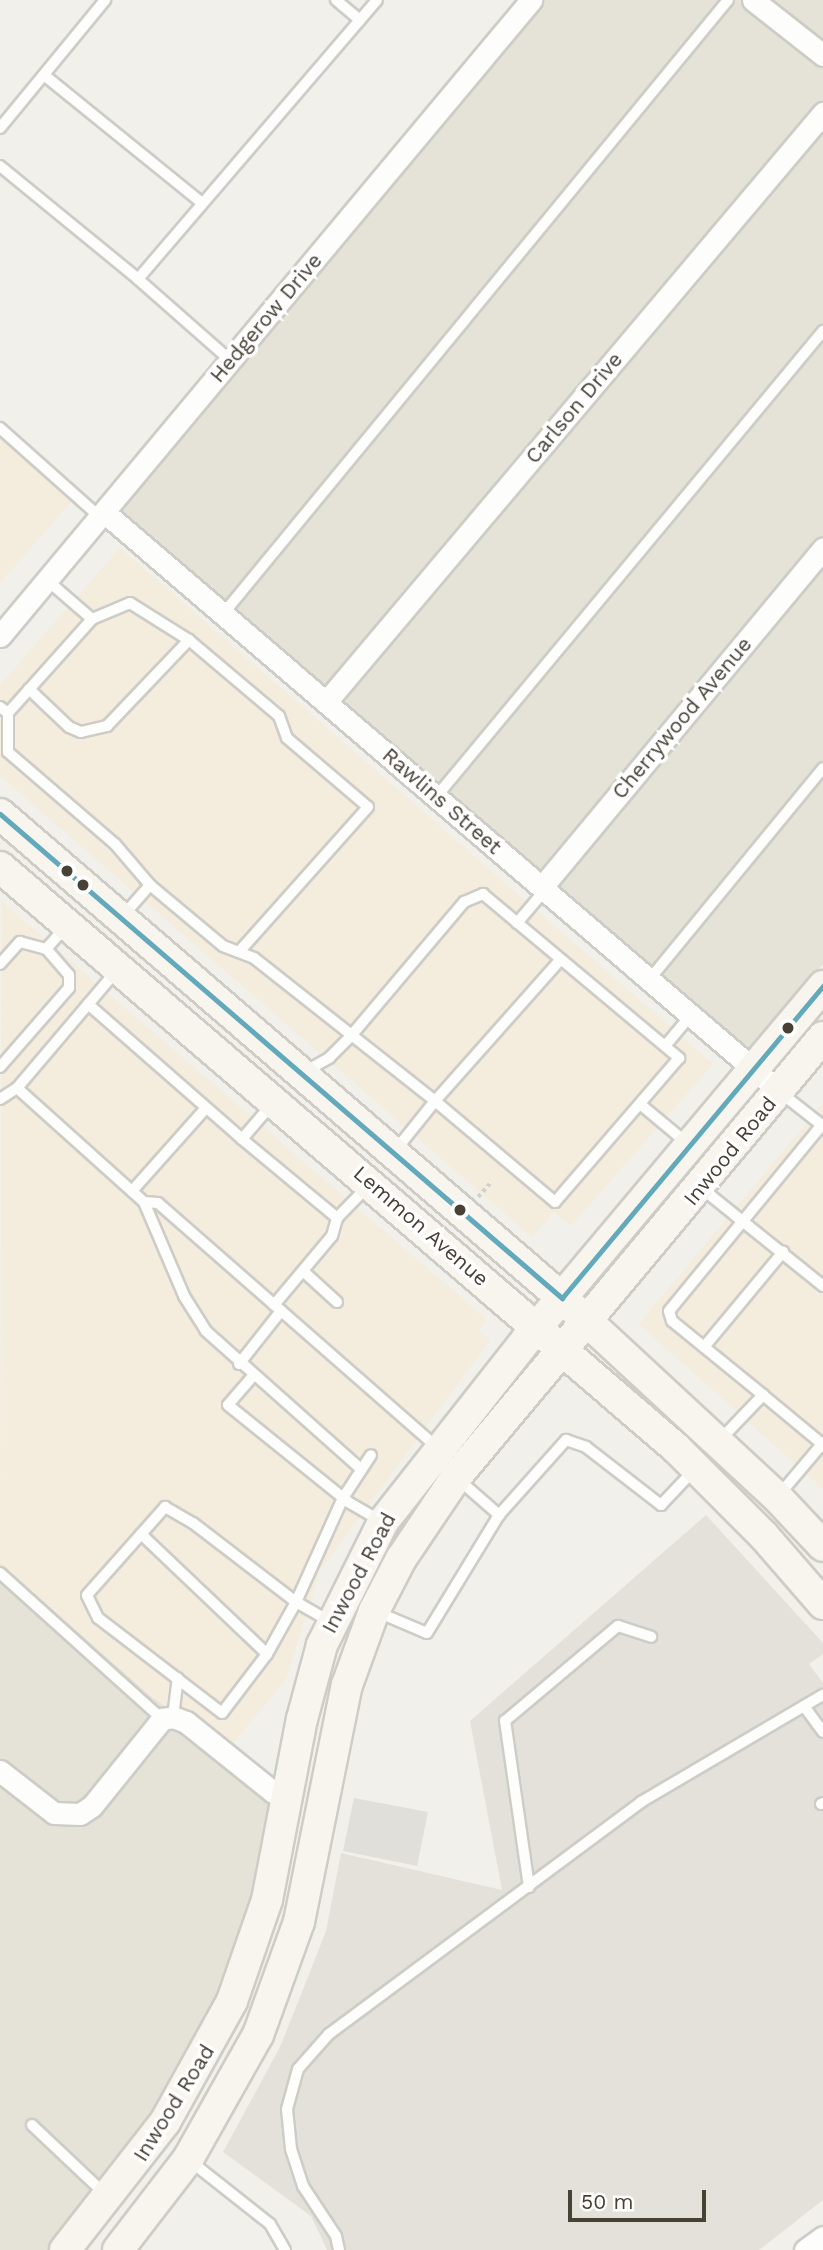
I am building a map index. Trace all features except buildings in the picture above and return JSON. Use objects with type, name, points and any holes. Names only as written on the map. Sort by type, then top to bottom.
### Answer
[{"type":"main road","name":"Lemmon Avenue","points":[[0,814],[562,1298],[719,1441],[823,1546]]},
{"type":"main road","points":[[0,869],[28,838]]},
{"type":"main road","name":"Lemmon Avenue","points":[[0,869],[538,1326],[697,1467],[823,1604]]},
{"type":"main road","name":"Inwood Road","points":[[65,2250],[110,2198],[190,2083],[238,1986],[267,1900],[288,1804],[305,1706],[337,1609],[383,1522],[438,1448],[538,1326],[823,986]]},
{"type":"main road","name":"Inwood Road","points":[[118,2250],[188,2159],[246,2060],[271,2000],[299,1922],[323,1822],[344,1698],[373,1611],[417,1532],[456,1477],[823,1037]]},
{"type":"main road","points":[[275,1101],[301,1074]]},
{"type":"main road","points":[[371,1183],[393,1153]]},
{"type":"main road","points":[[697,1467],[719,1441]]},
{"type":"main road","points":[[337,1609],[373,1611]]},
{"type":"main road","points":[[288,1804],[323,1822]]},
{"type":"main road","points":[[238,1986],[271,2000]]},
{"type":"street","name":"Hedgerow Drive","points":[[0,636],[531,0]]},
{"type":"street","points":[[753,0],[823,55]]},
{"type":"street","name":"Carlson Drive","points":[[326,702],[823,113]]},
{"type":"street","name":"Rawlins Street","points":[[102,515],[223,614],[779,1091]]},
{"type":"street","name":"Cherrywood Avenue","points":[[544,889],[823,549]]},
{"type":"street","points":[[0,1771],[54,1813],[80,1814],[92,1806],[167,1718],[186,1722],[288,1804]]},
{"type":"street","points":[[806,2250],[823,2237]]},
{"type":"lane","points":[[0,128],[105,0]]},
{"type":"lane","points":[[336,0],[360,20]]},
{"type":"lane","points":[[138,279],[201,202],[377,0]]},
{"type":"lane","points":[[223,614],[728,0]]},
{"type":"lane","points":[[44,75],[201,202]]},
{"type":"lane","points":[[0,166],[138,279],[231,361]]},
{"type":"lane","points":[[436,797],[823,331]]},
{"type":"lane","points":[[0,428],[102,515]]},
{"type":"lane","points":[[47,580],[92,619]]},
{"type":"lane","points":[[239,952],[368,807],[287,738],[279,716],[188,640],[130,603],[92,619],[29,690],[4,710],[8,751],[115,844],[149,885],[223,946],[254,958],[350,1037],[435,1101],[555,1202],[679,1058],[483,894],[464,902],[350,1037],[329,1058],[301,1074]]},
{"type":"lane","points":[[29,690],[69,727],[81,732],[107,726],[188,640]]},
{"type":"lane","points":[[649,980],[823,768]]},
{"type":"lane","points":[[121,918],[149,885]]},
{"type":"lane","points":[[517,923],[544,889]]},
{"type":"lane","points":[[46,949],[68,925]]},
{"type":"lane","points":[[0,964],[20,942],[46,949],[69,975],[69,988],[0,1067]]},
{"type":"lane","points":[[393,1153],[435,1101],[560,960]]},
{"type":"lane","points":[[0,1099],[17,1088],[118,968]]},
{"type":"lane","points":[[88,1004],[337,1218]]},
{"type":"lane","points":[[665,1046],[691,1016]]},
{"type":"lane","points":[[17,1088],[144,1202],[184,1296],[206,1331],[239,1364],[360,1468]]},
{"type":"lane","points":[[777,1497],[823,1444],[671,1321],[668,1311],[822,1126],[779,1091]]},
{"type":"lane","points":[[242,1139],[275,1101]]},
{"type":"lane","points":[[640,1104],[690,1146]]},
{"type":"lane","points":[[132,1191],[206,1108]]},
{"type":"lane","points":[[239,1364],[303,1271],[332,1236],[337,1218],[371,1183]]},
{"type":"lane","points":[[700,1187],[744,1219],[823,1286]]},
{"type":"lane","points":[[144,1202],[158,1203],[438,1448]]},
{"type":"lane","points":[[704,1347],[783,1252]]},
{"type":"lane","points":[[303,1271],[337,1302]]},
{"type":"lane","points":[[253,1376],[228,1405],[343,1498],[383,1522]]},
{"type":"lane","points":[[719,1441],[763,1395]]},
{"type":"lane","points":[[373,1611],[427,1633],[499,1516],[566,1440],[586,1447],[661,1505],[697,1467]]},
{"type":"lane","points":[[337,1609],[296,1602],[193,1522],[165,1507],[87,1595],[97,1618],[222,1713],[267,1654],[296,1602],[343,1498],[360,1468],[371,1455]]},
{"type":"lane","points":[[456,1477],[499,1516]]},
{"type":"lane","points":[[141,1534],[267,1654]]},
{"type":"lane","points":[[0,1573],[167,1718],[177,1678]]},
{"type":"lane","points":[[529,1888],[505,1721],[618,1626],[651,1637]]},
{"type":"lane","points":[[339,2250],[336,2236],[303,2186],[291,2149],[287,2109],[298,2069],[329,2034],[529,1888],[641,1802],[823,1695]]},
{"type":"lane","points":[[804,1706],[823,1732]]},
{"type":"lane","points":[[32,2125],[110,2198]]},
{"type":"lane","points":[[188,2159],[270,2224],[285,2250]]},
{"type":"path","points":[[477,1198],[490,1183]]},
{"type":"shaded area","points":[[518,0],[823,0],[823,964],[751,1047],[741,1043],[103,497]]},
{"type":"shaded area","points":[[0,438],[72,501],[0,583]]},
{"type":"shaded area","points":[[120,548],[713,1064],[571,1226],[554,1212],[532,1237],[0,776],[0,685]]},
{"type":"shaded area","points":[[2,902],[486,1319],[479,1331],[490,1340],[320,1571],[286,1679],[231,1746],[187,1712],[166,1708],[0,1563]]},
{"type":"shaded area","points":[[823,1103],[823,1489],[639,1324]]},
{"type":"shaded area","points":[[706,1515],[823,1643],[823,1654],[809,1664],[823,1683],[823,2200],[759,2250],[327,2250],[311,2216],[223,2152],[280,2047],[306,1982],[326,1931],[341,1853],[502,1890],[470,1721]]},
{"type":"shaded area","points":[[0,1563],[153,1698],[205,1723],[231,1746],[279,1803],[222,2008],[161,2119],[51,2250],[0,2250]]},
{"type":"shaded area","points":[[354,1798],[428,1812],[417,1866],[343,1851]]},
{"type":"transit line","points":[[0,814],[562,1298],[823,986]]}]
